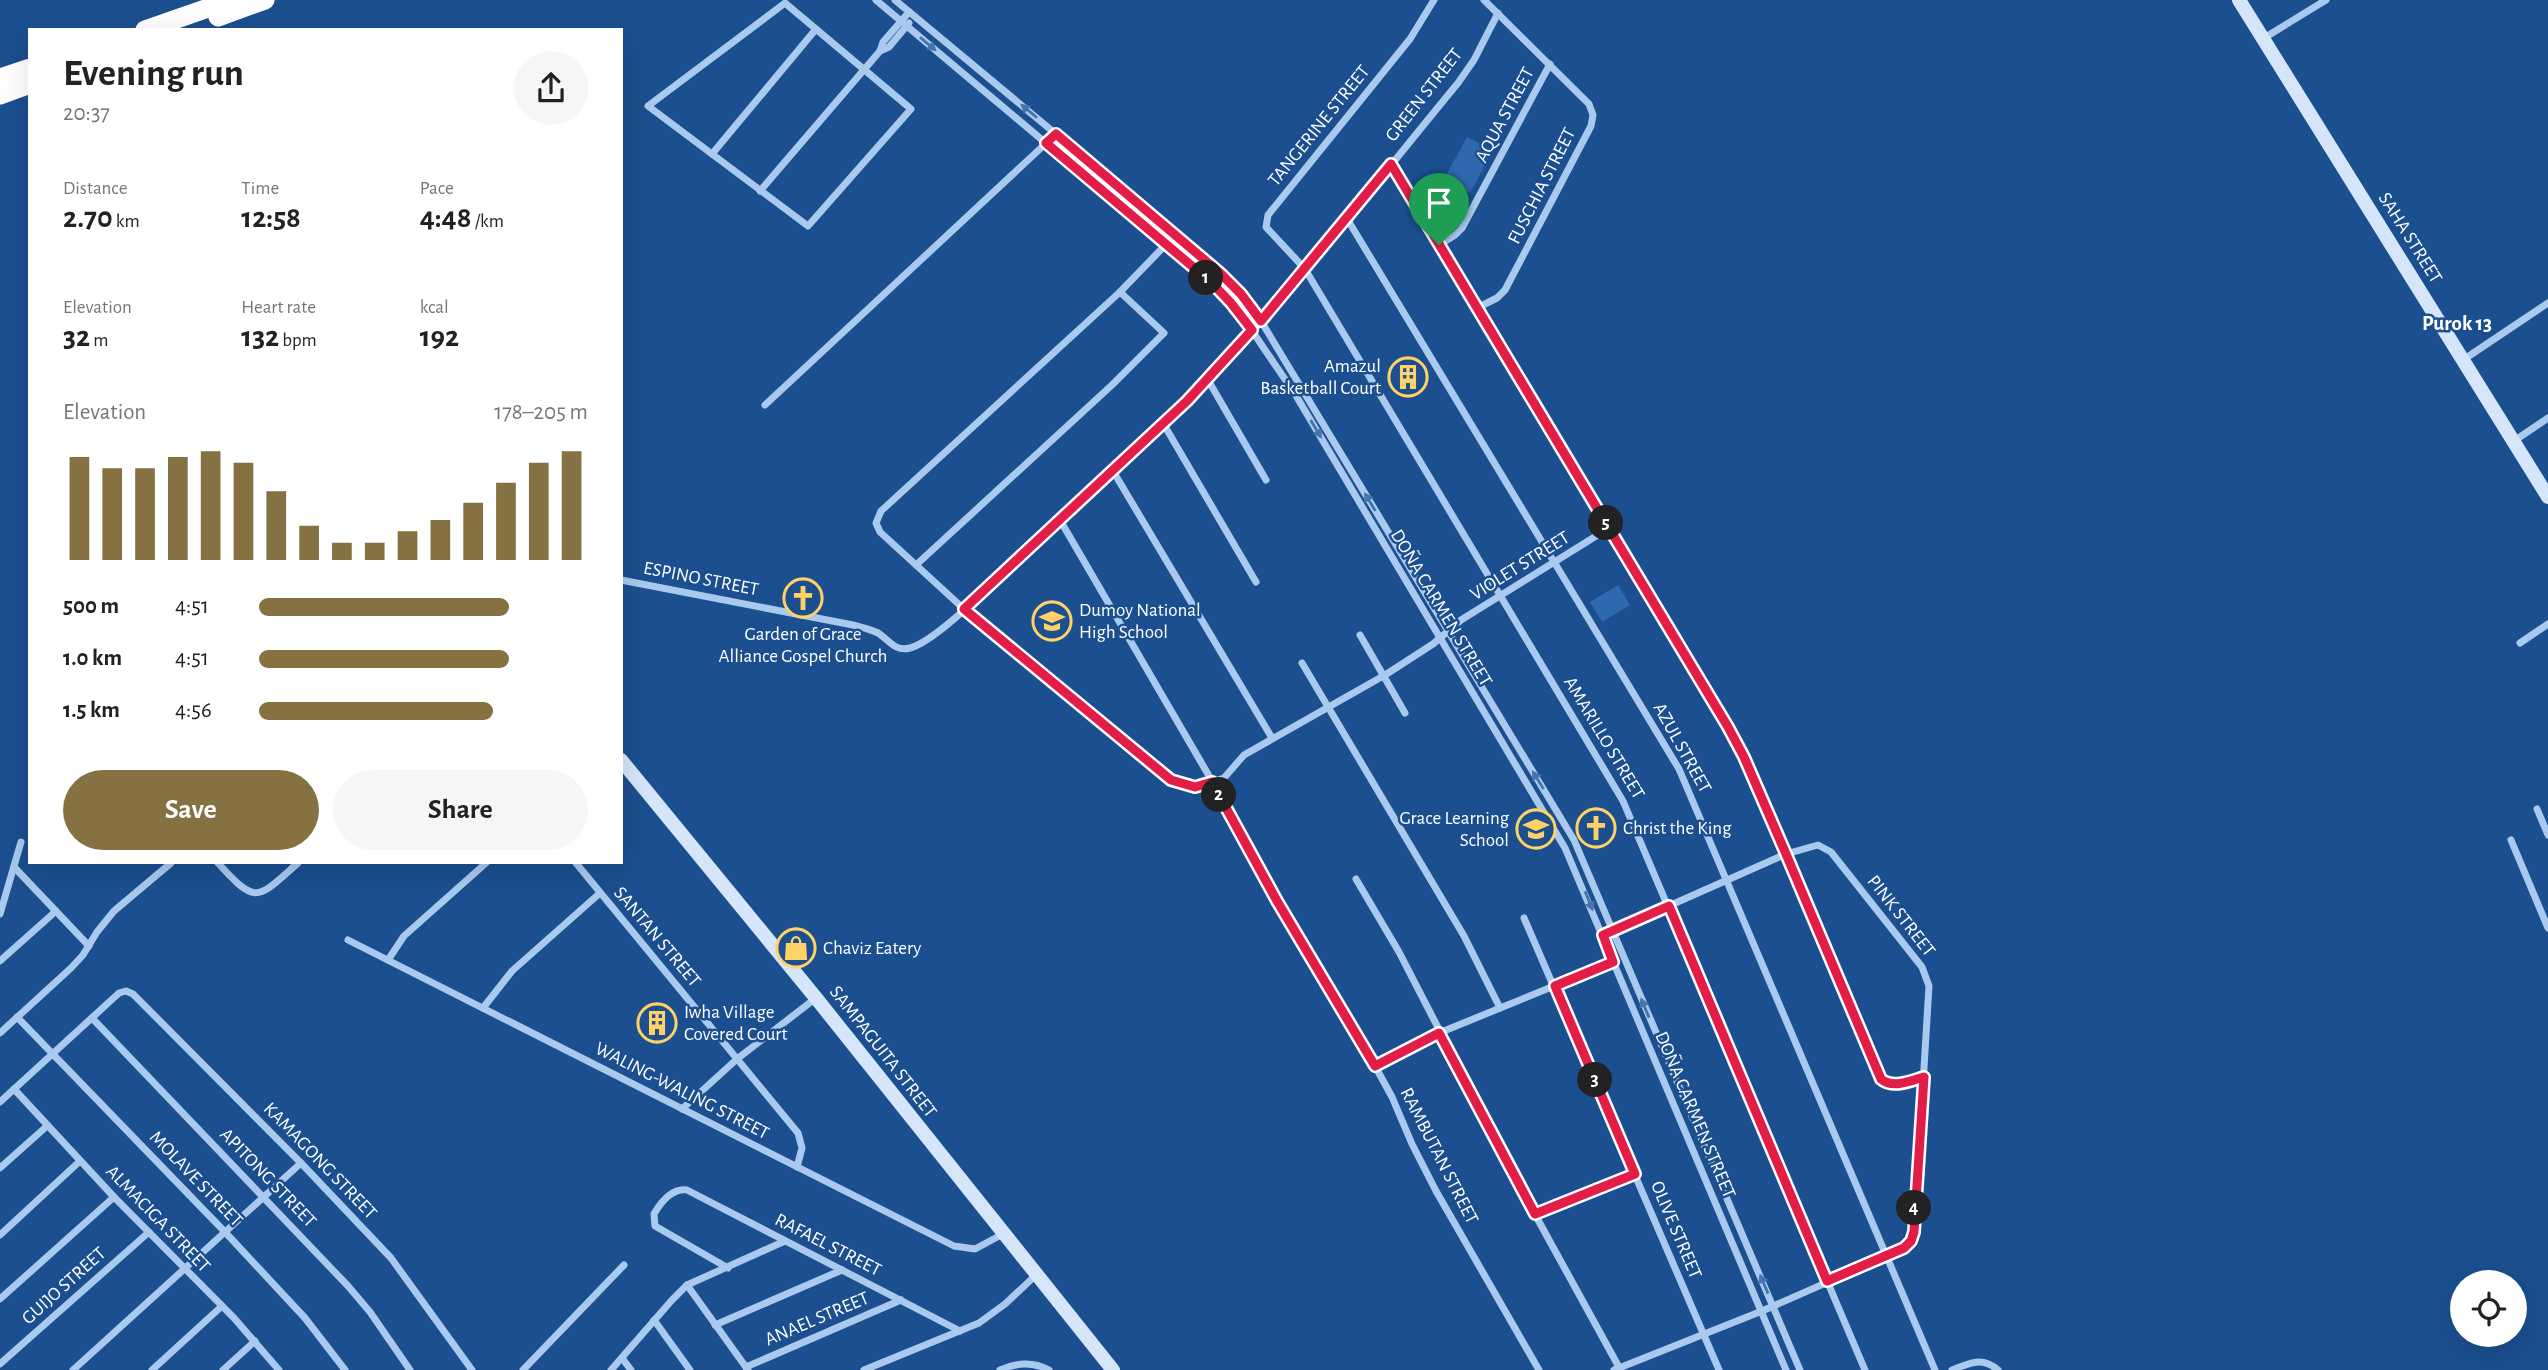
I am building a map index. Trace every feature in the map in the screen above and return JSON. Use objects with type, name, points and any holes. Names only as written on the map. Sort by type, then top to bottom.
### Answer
[{"type":"highway","points":[[171,28],[231,0]]},
{"type":"highway","points":[[171,28],[265,0]]},
{"type":"highway","points":[[0,78],[28,69]]},
{"type":"highway","points":[[0,94],[28,85]]},
{"type":"street","name":"DOÑA CARMEN STREET","points":[[876,0],[1223,293],[1252,330],[1295,394],[1555,829],[1576,869],[1786,1370]]},
{"type":"street","name":"DOÑA CARMEN STREET","points":[[895,0],[1176,234],[1230,283],[1261,321],[1564,823],[1584,864],[1800,1370]]},
{"type":"street","name":"TANGERINE STREET","points":[[1305,269],[1268,231],[1268,215],[1410,39],[1434,0]]},
{"type":"street","points":[[1484,0],[1498,13]]},
{"type":"street","name":"SAHA STREET","points":[[2239,0],[2548,497]]},
{"type":"street","points":[[2264,38],[2326,0]]},
{"type":"street","points":[[785,3],[816,29],[911,109],[808,226],[648,106],[785,3]]},
{"type":"street","name":"GREEN STREET","points":[[1113,471],[1208,380],[1305,269],[1469,67],[1498,13]]},
{"type":"street","name":"FUSCHIA STREET","points":[[1477,308],[1497,298],[1505,290],[1593,119],[1593,110],[1589,104],[1498,13]]},
{"type":"street","points":[[761,191],[880,51],[889,47],[912,14]]},
{"type":"street","points":[[712,154],[816,29]]},
{"type":"street","name":"AQUA STREET","points":[[1439,245],[1462,228],[1550,64]]},
{"type":"street","points":[[765,405],[1056,134]]},
{"type":"street","points":[[1391,164],[1728,727],[1744,757],[1881,1079],[1894,1085],[1924,1077]]},
{"type":"street","name":"AZUL STREET","points":[[1346,217],[1679,769],[1934,1370]]},
{"type":"street","points":[[1176,234],[1120,292],[881,511],[876,520],[877,528],[964,609],[1171,780],[1195,787],[1212,782]]},
{"type":"street","name":"AMARILLO STREET","points":[[1305,269],[1623,801],[1865,1370]]},
{"type":"street","points":[[916,565],[1112,385],[1164,333],[1120,292]]},
{"type":"street","points":[[2463,360],[2548,303]]},
{"type":"street","points":[[1208,380],[1266,480]]},
{"type":"street","points":[[2514,441],[2548,418]]},
{"type":"street","points":[[1163,423],[1256,582]]},
{"type":"street","points":[[1333,458],[1341,453]]},
{"type":"street","points":[[1113,471],[1272,738]]},
{"type":"street","name":"ESPINO STREET","points":[[623,580],[853,625],[877,633],[901,649],[919,644],[964,609],[1113,471]]},
{"type":"street","name":"RAMBUTAN STREET","points":[[1060,520],[1212,782],[1277,901],[1375,1066],[1436,1191],[1539,1370]]},
{"type":"street","name":"VIOLET STREET","points":[[1212,782],[1224,778],[1244,755],[1385,675],[1461,620],[1609,528]]},
{"type":"street","points":[[2520,643],[2548,624]]},
{"type":"street","points":[[1360,635],[1405,713]]},
{"type":"street","points":[[1302,663],[1464,936],[1500,1007]]},
{"type":"street","points":[[1510,754],[1519,748]]},
{"type":"street","name":"SAMPAGUITA STREET","points":[[623,762],[816,998],[1113,1370]]},
{"type":"street","points":[[2537,809],[2548,835]]},
{"type":"street","points":[[1555,829],[1564,823]]},
{"type":"street","points":[[2511,841],[2544,908],[2548,929]]},
{"type":"street","points":[[0,914],[21,842]]},
{"type":"street","name":"PINK STREET","points":[[1617,1369],[1774,1306],[1887,1256],[1904,1248],[1911,1241],[1914,1232],[1929,998],[1927,976],[1831,852],[1822,846],[1811,846],[1786,854]]},
{"type":"street","points":[[1603,935],[1786,854]]},
{"type":"street","points":[[0,1033],[71,968],[104,922],[170,864]]},
{"type":"street","points":[[219,864],[240,887],[253,893],[261,893],[297,864]]},
{"type":"street","points":[[388,960],[404,936],[485,864]]},
{"type":"street","name":"SANTAN STREET","points":[[577,864],[798,1133],[802,1148],[797,1167]]},
{"type":"street","points":[[1576,869],[1584,864]]},
{"type":"street","points":[[14,867],[89,946]]},
{"type":"street","points":[[1356,879],[1399,952],[1617,1369]]},
{"type":"street","points":[[483,1008],[512,971],[600,893]]},
{"type":"street","points":[[0,961],[56,911]]},
{"type":"street","name":"OLIVE STREET","points":[[1524,918],[1719,1370]]},
{"type":"street","name":"WALING-WALING STREET","points":[[348,940],[954,1246],[975,1249],[1003,1234]]},
{"type":"street","points":[[1375,1066],[1439,1033],[1613,962]]},
{"type":"street","name":"KAMAGONG STREET","points":[[92,1018],[119,993],[126,991],[133,994],[391,1258],[472,1370]]},
{"type":"street","points":[[682,1109],[737,1059],[816,998]]},
{"type":"street","name":"MOLAVE STREET","points":[[18,1017],[305,1318],[345,1370]]},
{"type":"street","points":[[0,1102],[92,1018]]},
{"type":"street","name":"APITONG STREET","points":[[92,1018],[359,1298],[410,1370]]},
{"type":"street","name":"ALMACIGA STREET","points":[[14,1089],[114,1197],[222,1306],[279,1370]]},
{"type":"street","points":[[0,1168],[47,1126]]},
{"type":"street","points":[[0,1235],[80,1161]]},
{"type":"street","points":[[73,1370],[301,1163]]},
{"type":"street","points":[[1535,1214],[1635,1174]]},
{"type":"street","name":"RAFAEL STREET","points":[[728,1268],[655,1226],[656,1209],[671,1194],[680,1189],[687,1190],[960,1331]]},
{"type":"street","points":[[0,1299],[114,1197]]},
{"type":"street","name":"GUIJO STREET","points":[[0,1364],[149,1232]]},
{"type":"street","points":[[611,1370],[687,1285],[785,1241]]},
{"type":"street","points":[[524,1370],[624,1265]]},
{"type":"street","points":[[715,1325],[842,1269]]},
{"type":"street","points":[[864,1370],[960,1331],[992,1314],[1036,1275]]},
{"type":"street","points":[[687,1285],[747,1368]]},
{"type":"street","name":"ANAEL STREET","points":[[747,1368],[901,1300]]},
{"type":"street","points":[[152,1370],[222,1306]]},
{"type":"street","points":[[654,1320],[690,1370]]},
{"type":"street","points":[[223,1370],[255,1341]]},
{"type":"street","points":[[622,1358],[631,1370]]},
{"type":"street","points":[[1952,1370],[1973,1361],[1981,1361],[1998,1370]]},
{"type":"street","points":[[1000,1370],[1025,1363],[1049,1370]]},
{"type":"shaded area","points":[[1467,137],[1493,150],[1470,193],[1444,179]]},
{"type":"shaded area","points":[[1618,585],[1630,605],[1602,622],[1590,602]]},
{"type":"place","name":"Amazul Basketball Court","points":[[1408,377]]},
{"type":"place","name":"Garden of Grace Alliance Gospel Church","points":[[803,598]]},
{"type":"place","name":"Dumoy National High School","points":[[1052,621]]},
{"type":"place","name":"Christ the King","points":[[1596,828]]},
{"type":"place","name":"Grace Learning School","points":[[1536,829]]},
{"type":"place","name":"Chaviz Eatery","points":[[796,948]]},
{"type":"place","name":"Iwha Village Covered Court","points":[[657,1023]]},
{"type":"district","name":"Purok 13","points":[[2457,323]]},
{"type":"route","points":[[1056,134],[1220,273],[1241,294],[1261,321],[1391,164],[1439,245],[1744,757],[1881,1079],[1894,1085],[1924,1077],[1914,1232],[1911,1241],[1904,1248],[1827,1281],[1669,906],[1603,935],[1613,962],[1555,986],[1635,1174],[1535,1214],[1439,1033],[1375,1066],[1277,901],[1212,782],[1187,787],[1171,780],[964,609],[1187,401],[1252,330],[1212,283],[1046,143],[1056,134]]}]
